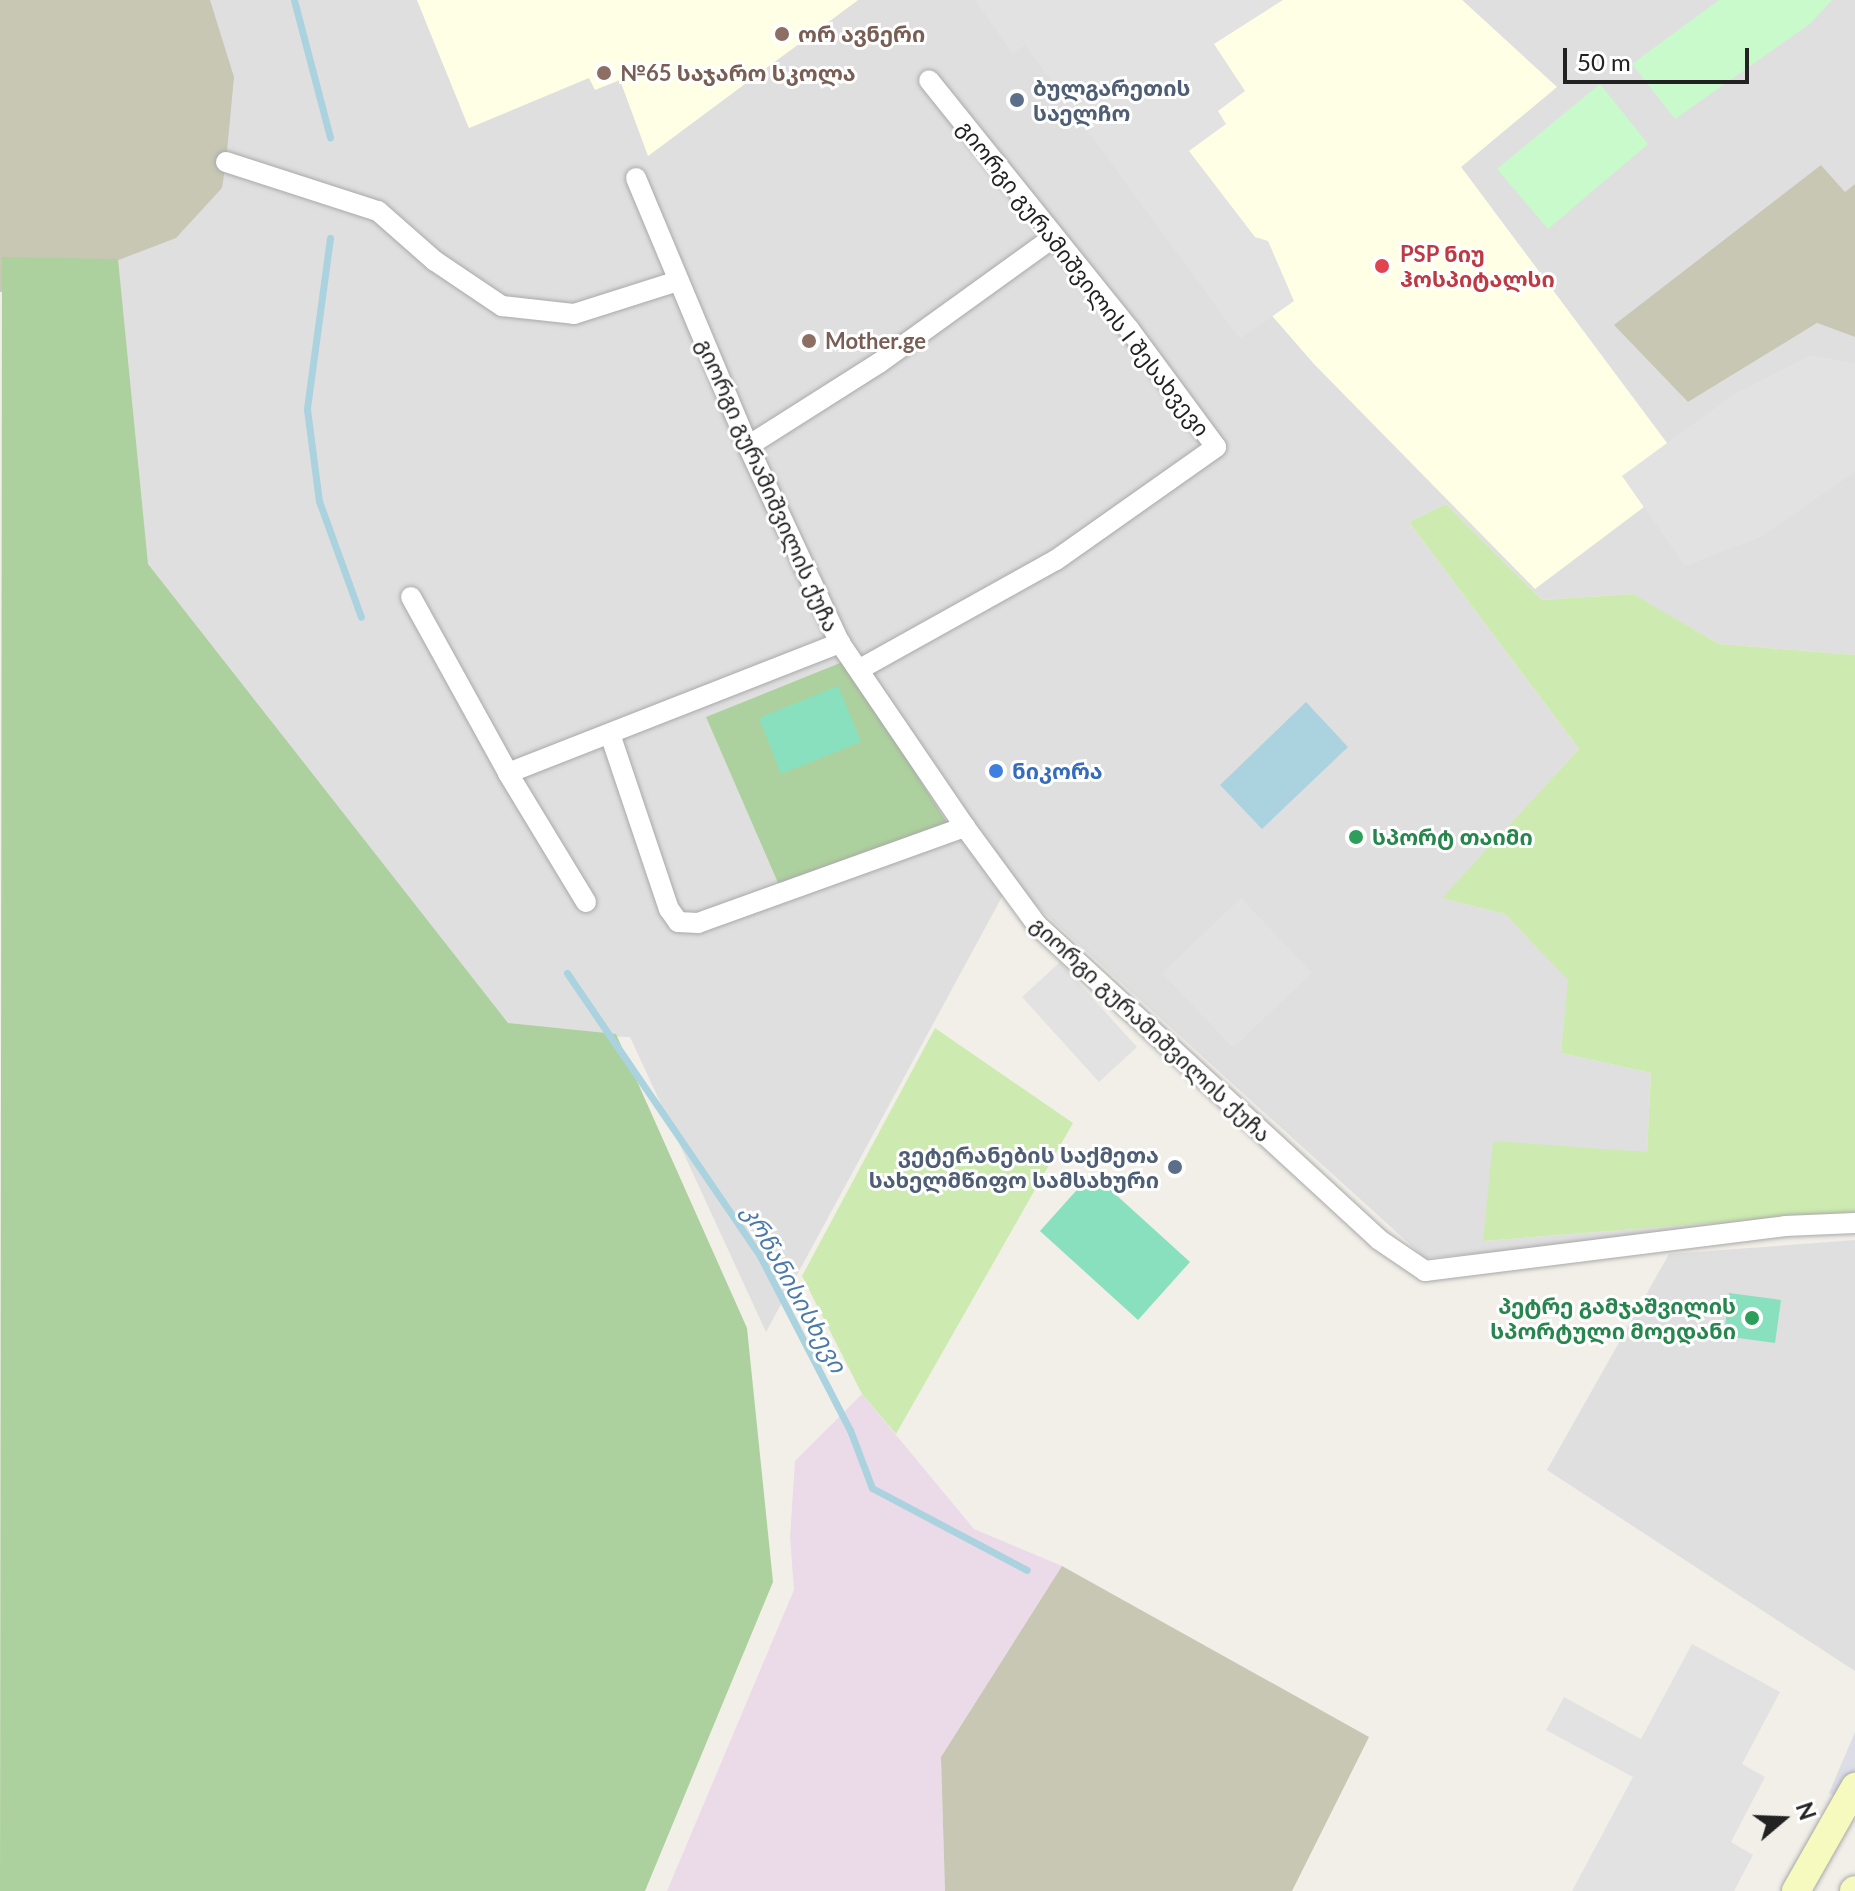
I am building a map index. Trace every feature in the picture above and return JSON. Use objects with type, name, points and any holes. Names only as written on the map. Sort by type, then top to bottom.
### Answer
[{"type":"street","name":"გიორგი გურამიშვილის I შესახვევი","points":[[860,669],[1056,560],[1216,447],[1129,329],[1052,238],[929,80]]},
{"type":"street","points":[[226,162],[378,211],[435,261],[502,306],[574,314],[678,281]]},
{"type":"street","name":"გიორგი გურამიშვილის ქუჩა","points":[[636,178],[748,446],[840,643],[965,827],[1037,925],[1378,1239],[1425,1271],[1785,1226],[1855,1223]]},
{"type":"street","points":[[748,446],[879,363],[1052,238]]},
{"type":"street","points":[[411,597],[508,773],[586,902]]},
{"type":"street","points":[[508,773],[840,643]]},
{"type":"street","points":[[610,734],[669,909],[678,922],[698,923],[965,827]]},
{"type":"street","points":[[1796,1891],[1855,1787]]},
{"type":"shaded area","points":[[0,0],[417,0],[469,128],[590,77],[620,80],[649,155],[858,0],[998,0],[1315,365],[1689,472],[1461,167],[1556,87],[1462,0],[1855,0],[1855,184],[1845,193],[1821,165],[1688,402],[1817,323],[1855,337],[1855,655],[1719,644],[1632,594],[1542,600],[1446,504],[1409,522],[1579,749],[1443,898],[1505,914],[1569,980],[1561,1053],[1651,1073],[1647,1152],[1484,1241],[1855,1212],[1855,1223],[1425,1258],[1010,882],[766,1332],[630,1037],[505,1034],[135,562]]},
{"type":"shaded area","points":[[0,0],[210,0],[234,77],[226,162],[222,188],[176,238],[48,287],[0,292]]},
{"type":"shaded area","name":"№65 საჯარო სკოლა","points":[[417,0],[858,0],[648,156],[620,80],[595,90],[589,78],[469,128]]},
{"type":"shaded area","points":[[975,0],[1283,0],[1214,44],[1245,91],[1218,111],[1226,124],[1189,151],[1255,237],[1268,241],[1294,301],[1240,339],[1025,45],[1012,53]]},
{"type":"shaded area","name":"PSP ნიუ ჰოსპიტალსი","points":[[998,0],[1462,0],[1557,87],[1461,167],[1689,473],[1535,589],[1315,365]]},
{"type":"shaded area","points":[[1821,165],[1845,192],[1855,184],[1855,337],[1817,323],[1688,402],[1614,325]]},
{"type":"shaded area","points":[[1811,355],[1855,363],[1855,472],[1761,537],[1685,566],[1622,476],[1734,394]]},
{"type":"shaded area","points":[[1241,898],[1312,973],[1233,1048],[1162,973]]},
{"type":"shaded area","points":[[1060,962],[1137,1047],[1099,1082],[1022,997]]},
{"type":"shaded area","points":[[1855,1240],[1855,1671],[1547,1470],[1669,1254]]},
{"type":"shaded area","points":[[862,1394],[974,1529],[1062,1566],[941,1757],[945,1891],[667,1891],[794,1590],[790,1537],[795,1461]]},
{"type":"shaded area","points":[[1062,1566],[1369,1737],[1292,1891],[945,1891],[941,1757]]},
{"type":"shaded area","points":[[1692,1644],[1780,1692],[1742,1764],[1765,1777],[1731,1842],[1753,1855],[1734,1891],[1572,1891],[1633,1777],[1546,1730],[1564,1697],[1641,1739]]},
{"type":"shaded area","points":[[1855,1732],[1855,1809],[1829,1793]]},
{"type":"green space","points":[[1719,0],[1832,0],[1811,23],[1675,119],[1632,64]]},
{"type":"green space","points":[[1600,84],[1648,144],[1548,229],[1497,169]]},
{"type":"green space","points":[[2,257],[118,259],[148,564],[508,1023],[616,1034],[747,1328],[773,1582],[645,1891],[0,1891]]},
{"type":"green space","points":[[1446,504],[1542,600],[1633,594],[1719,644],[1855,655],[1855,1212],[1483,1241],[1493,1141],[1647,1152],[1651,1073],[1561,1053],[1568,980],[1505,914],[1442,898],[1579,749],[1409,522]]},
{"type":"green space","points":[[845,661],[947,823],[779,885],[706,717]]},
{"type":"green space","points":[[838,686],[861,742],[781,774],[759,718]]},
{"type":"green space","points":[[935,1028],[1073,1123],[896,1434],[862,1394],[802,1276]]},
{"type":"green space","points":[[1092,1173],[1190,1262],[1138,1320],[1040,1231]]},
{"type":"green space","name":"პეტრე გამჯაშვილის სპორტული მოედანი","points":[[1729,1293],[1781,1300],[1775,1343],[1724,1336]]},
{"type":"water","points":[[1306,702],[1348,747],[1262,829],[1220,785]]},
{"type":"waterway","name":"კრწანისისხევი","points":[[294,0],[330,137]]},
{"type":"waterway","name":"კრწანისისხევი","points":[[330,238],[307,409],[319,501],[361,617]]},
{"type":"waterway","name":"კრწანისისხევი","points":[[567,973],[760,1256],[850,1430],[872,1488],[1027,1570]]},
{"type":"place","name":"ორ ავნერი","points":[[782,34]]},
{"type":"place","name":"№65 საჯარო სკოლა","points":[[604,73]]},
{"type":"place","name":"ბულგარეთის საელჩო","points":[[1017,100]]},
{"type":"place","name":"PSP ნიუ ჰოსპიტალსი","points":[[1382,266]]},
{"type":"place","name":"Mother.ge","points":[[809,341]]},
{"type":"place","name":"ნიკორა","points":[[996,771]]},
{"type":"place","name":"სპორტ თაიმი","points":[[1356,837]]},
{"type":"place","name":"ვეტერანების საქმეთა სახელმწიფო სამსახური","points":[[1175,1167]]},
{"type":"place","name":"პეტრე გამჯაშვილის სპორტული მოედანი","points":[[1752,1318]]}]
